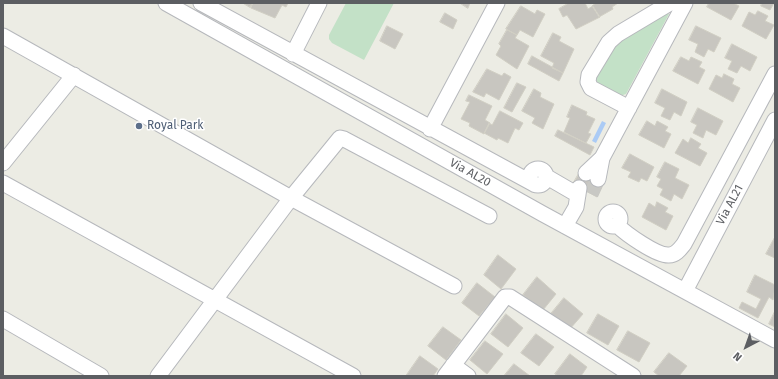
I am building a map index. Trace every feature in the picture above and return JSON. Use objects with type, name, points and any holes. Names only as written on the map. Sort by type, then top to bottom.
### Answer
[{"type":"street","name":"Via AL20","points":[[166,3],[565,226],[775,340]]},
{"type":"street","points":[[201,3],[430,129],[532,177],[581,196],[565,226]]},
{"type":"street","points":[[293,54],[319,3]]},
{"type":"street","points":[[430,129],[497,3]]},
{"type":"street","points":[[629,108],[591,88],[588,82],[589,75],[604,48],[613,38],[670,3]]},
{"type":"street","points":[[592,176],[685,3]]},
{"type":"street","points":[[3,36],[291,198],[454,286]]},
{"type":"street","points":[[617,225],[629,235],[664,255],[674,254],[678,251],[684,244],[775,74]]},
{"type":"street","points":[[3,163],[74,75]]},
{"type":"street","name":"Via AL21","points":[[685,291],[775,120]]},
{"type":"street","points":[[158,376],[291,198],[340,138],[489,216]]},
{"type":"street","points":[[3,183],[353,376]]},
{"type":"street","points":[[468,376],[449,371],[505,297],[510,297],[633,376]]},
{"type":"street","points":[[3,319],[101,376]]},
{"type":"green space","points":[[346,3],[394,3],[364,60],[332,43],[329,39],[329,35]]},
{"type":"green space","points":[[667,12],[669,14],[626,94],[620,96],[598,86],[596,79],[597,75],[615,44]]},
{"type":"water","points":[[602,121],[606,123],[596,143],[592,141]]},
{"type":"building","points":[[243,3],[252,3],[250,7]]},
{"type":"building","points":[[253,3],[288,3],[286,7],[282,5],[275,18],[251,8]]},
{"type":"building","points":[[460,3],[470,3],[468,8]]},
{"type":"building","points":[[569,3],[585,3],[588,9],[593,6],[600,17],[576,29],[567,15],[563,17],[559,9]]},
{"type":"building","points":[[596,3],[618,3],[612,7],[613,9],[599,17],[592,6]]},
{"type":"building","points":[[709,3],[733,3],[739,6],[731,20],[707,7]]},
{"type":"building","points":[[762,3],[774,3],[770,10],[761,6]]},
{"type":"building","points":[[521,6],[535,14],[537,10],[545,14],[533,37],[520,30],[517,35],[506,29]]},
{"type":"building","points":[[758,11],[768,16],[765,21],[774,25],[766,39],[742,26],[749,12],[755,15]]},
{"type":"building","points":[[445,13],[457,20],[453,29],[440,22]]},
{"type":"building","points":[[387,26],[403,34],[395,49],[380,41]]},
{"type":"building","points":[[696,26],[721,38],[714,52],[708,49],[704,57],[695,52],[698,44],[689,40]]},
{"type":"building","points":[[507,30],[517,35],[515,38],[529,46],[517,69],[496,55],[501,46],[499,44]]},
{"type":"building","points":[[553,33],[561,37],[559,41],[574,49],[563,73],[552,68],[554,63],[541,56]]},
{"type":"building","points":[[732,44],[757,57],[750,71],[741,66],[737,73],[728,69],[732,61],[725,58]]},
{"type":"building","points":[[532,56],[563,73],[559,81],[528,64]]},
{"type":"building","points":[[681,57],[689,61],[691,57],[702,62],[699,67],[705,70],[698,84],[673,71]]},
{"type":"building","points":[[487,69],[502,76],[504,73],[511,77],[499,100],[486,93],[484,97],[473,92]]},
{"type":"building","points":[[724,74],[734,79],[732,84],[740,88],[733,102],[709,89],[716,75],[722,78]]},
{"type":"building","points":[[517,83],[526,87],[512,112],[504,108]]},
{"type":"building","points":[[534,89],[541,93],[540,97],[554,104],[543,129],[532,123],[535,118],[522,111]]},
{"type":"building","points":[[662,89],[687,102],[681,116],[674,112],[670,120],[661,116],[665,108],[655,103]]},
{"type":"building","points":[[469,95],[492,106],[485,120],[490,123],[484,134],[469,126],[470,123],[461,119],[470,102],[466,101]]},
{"type":"building","points":[[572,105],[587,112],[586,115],[595,119],[588,133],[591,134],[586,143],[564,132],[570,118],[567,117]]},
{"type":"building","points":[[698,108],[723,121],[716,135],[706,130],[703,138],[693,133],[697,125],[691,122]]},
{"type":"building","points":[[500,111],[523,123],[519,130],[515,128],[508,143],[498,138],[497,140],[484,133],[489,123],[492,125]]},
{"type":"building","points":[[647,121],[655,126],[657,121],[668,127],[665,131],[671,134],[664,148],[639,135]]},
{"type":"building","points":[[558,130],[594,147],[590,155],[555,136]]},
{"type":"building","points":[[691,138],[701,144],[698,148],[707,153],[700,166],[675,153],[683,139],[688,143]]},
{"type":"building","points":[[630,154],[654,167],[647,181],[641,178],[639,182],[628,177],[631,172],[622,168]]},
{"type":"building","points":[[665,162],[679,169],[675,178],[689,185],[682,199],[674,194],[671,201],[660,195],[663,189],[657,186],[661,179],[657,177]]},
{"type":"building","points":[[581,170],[604,182],[597,197],[573,184]]},
{"type":"building","points":[[657,202],[668,208],[665,212],[673,216],[666,230],[642,217],[649,203],[655,207]]},
{"type":"building","points":[[775,237],[775,258],[766,254]]},
{"type":"building","points":[[498,255],[516,269],[501,289],[484,275]]},
{"type":"building","points":[[755,275],[775,285],[773,300],[769,297],[758,318],[739,308],[742,302],[756,309],[761,299],[747,292]]},
{"type":"building","points":[[537,277],[556,294],[543,310],[523,295]]},
{"type":"building","points":[[477,283],[495,297],[479,316],[462,303]]},
{"type":"building","points":[[564,298],[583,314],[569,330],[550,315]]},
{"type":"building","points":[[775,311],[775,327],[769,324]]},
{"type":"building","points":[[506,314],[523,328],[508,347],[491,334]]},
{"type":"building","points":[[598,314],[619,326],[608,345],[587,333]]},
{"type":"building","points":[[443,327],[461,340],[446,360],[428,346]]},
{"type":"building","points":[[628,331],[650,343],[639,362],[617,350]]},
{"type":"building","points":[[536,334],[554,347],[539,366],[521,353]]},
{"type":"building","points":[[485,341],[503,354],[487,374],[470,360]]},
{"type":"building","points":[[669,353],[687,366],[679,376],[659,376],[654,372]]},
{"type":"building","points":[[570,354],[587,367],[581,376],[558,376],[555,374]]},
{"type":"building","points":[[420,356],[438,369],[433,376],[406,376]]},
{"type":"building","points":[[514,364],[530,376],[504,376]]},
{"type":"tunnel","points":[[591,194],[598,179]]},
{"type":"place","name":"Royal Park","points":[[139,126]]}]
